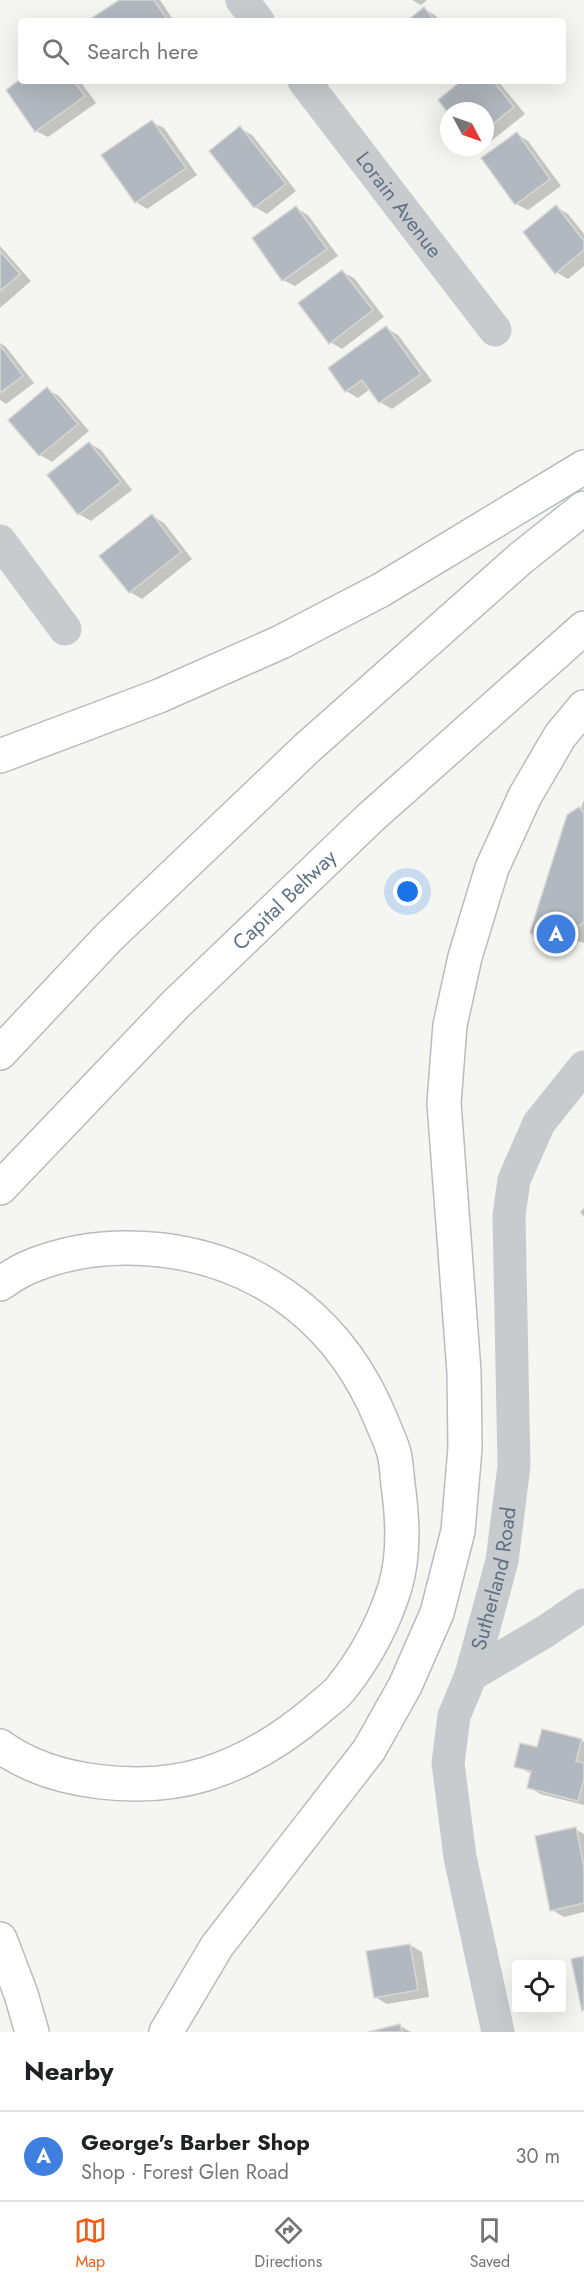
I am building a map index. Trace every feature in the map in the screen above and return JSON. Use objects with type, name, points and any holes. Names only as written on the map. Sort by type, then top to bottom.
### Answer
[{"type":"highway","points":[[0,756],[159,696],[281,642],[381,590],[584,467]]},
{"type":"highway","points":[[0,1053],[109,937],[299,757],[521,558],[584,508]]},
{"type":"highway","name":"Capital Beltway","points":[[0,1188],[184,996],[371,817],[584,628]]},
{"type":"highway","points":[[166,2032],[217,1946],[369,1750],[405,1686],[437,1613],[458,1531],[465,1448],[464,1372],[444,1103],[450,1025],[465,957],[492,868],[525,796],[560,736],[584,707]]},
{"type":"highway","points":[[0,1284],[27,1267],[82,1251],[133,1247],[187,1254],[247,1274],[300,1306],[339,1346],[369,1391],[394,1453],[403,1527],[395,1586],[373,1640],[341,1689],[295,1729],[236,1765],[185,1780],[126,1785],[70,1777],[13,1756],[0,1746]]},
{"type":"highway","points":[[0,1940],[21,1994],[32,2032]]},
{"type":"street","points":[[242,0],[256,18]]},
{"type":"street","name":"Lorain Avenue","points":[[306,84],[495,330]]},
{"type":"street","points":[[0,541],[65,629]]},
{"type":"street","name":"Sutherland Road","points":[[498,2032],[460,1857],[448,1763],[454,1716],[471,1675],[502,1561],[514,1466],[509,1216],[514,1180],[539,1123],[584,1067]]},
{"type":"street","points":[[471,1675],[546,1631],[584,1605]]},
{"type":"building","points":[[119,0],[154,0],[166,18],[92,18]]},
{"type":"building","points":[[424,7],[433,18],[411,18]]},
{"type":"building","points":[[18,81],[18,84],[76,84],[85,96],[35,132],[6,90]]},
{"type":"building","points":[[457,84],[495,84],[514,107],[494,123],[494,102],[440,103],[438,100]]},
{"type":"building","points":[[152,120],[186,168],[135,203],[101,155]]},
{"type":"building","points":[[240,126],[286,184],[254,208],[209,151]]},
{"type":"building","points":[[517,132],[550,179],[515,205],[481,158],[494,156],[494,149]]},
{"type":"building","points":[[556,205],[584,241],[584,250],[555,274],[523,232]]},
{"type":"building","points":[[296,206],[327,249],[282,281],[252,238]]},
{"type":"building","points":[[0,251],[20,274],[0,291]]},
{"type":"building","points":[[342,270],[373,310],[329,344],[298,303]]},
{"type":"building","points":[[386,326],[421,374],[379,403],[362,380],[345,392],[328,368]]},
{"type":"building","points":[[0,345],[23,376],[0,393]]},
{"type":"building","points":[[47,387],[78,424],[39,456],[8,420]]},
{"type":"building","points":[[89,442],[121,482],[78,515],[47,475]]},
{"type":"building","points":[[152,514],[181,552],[129,593],[99,556]]},
{"type":"building","points":[[579,807],[584,813],[584,922],[567,935],[563,932],[542,947],[530,932],[567,815]]},
{"type":"building","points":[[542,1729],[582,1739],[576,1761],[584,1763],[584,1779],[578,1801],[527,1788],[531,1771],[514,1767],[520,1743],[537,1747]]},
{"type":"building","points":[[576,1827],[584,1867],[584,1903],[550,1911],[535,1836]]},
{"type":"building","points":[[410,1944],[418,1990],[374,1998],[366,1951]]},
{"type":"building","points":[[584,1956],[584,2010],[582,2011],[571,1959]]},
{"type":"building","points":[[400,2024],[402,2032],[368,2032]]},
{"type":"place","name":"George's Barber Shop","points":[[556,934]]}]
